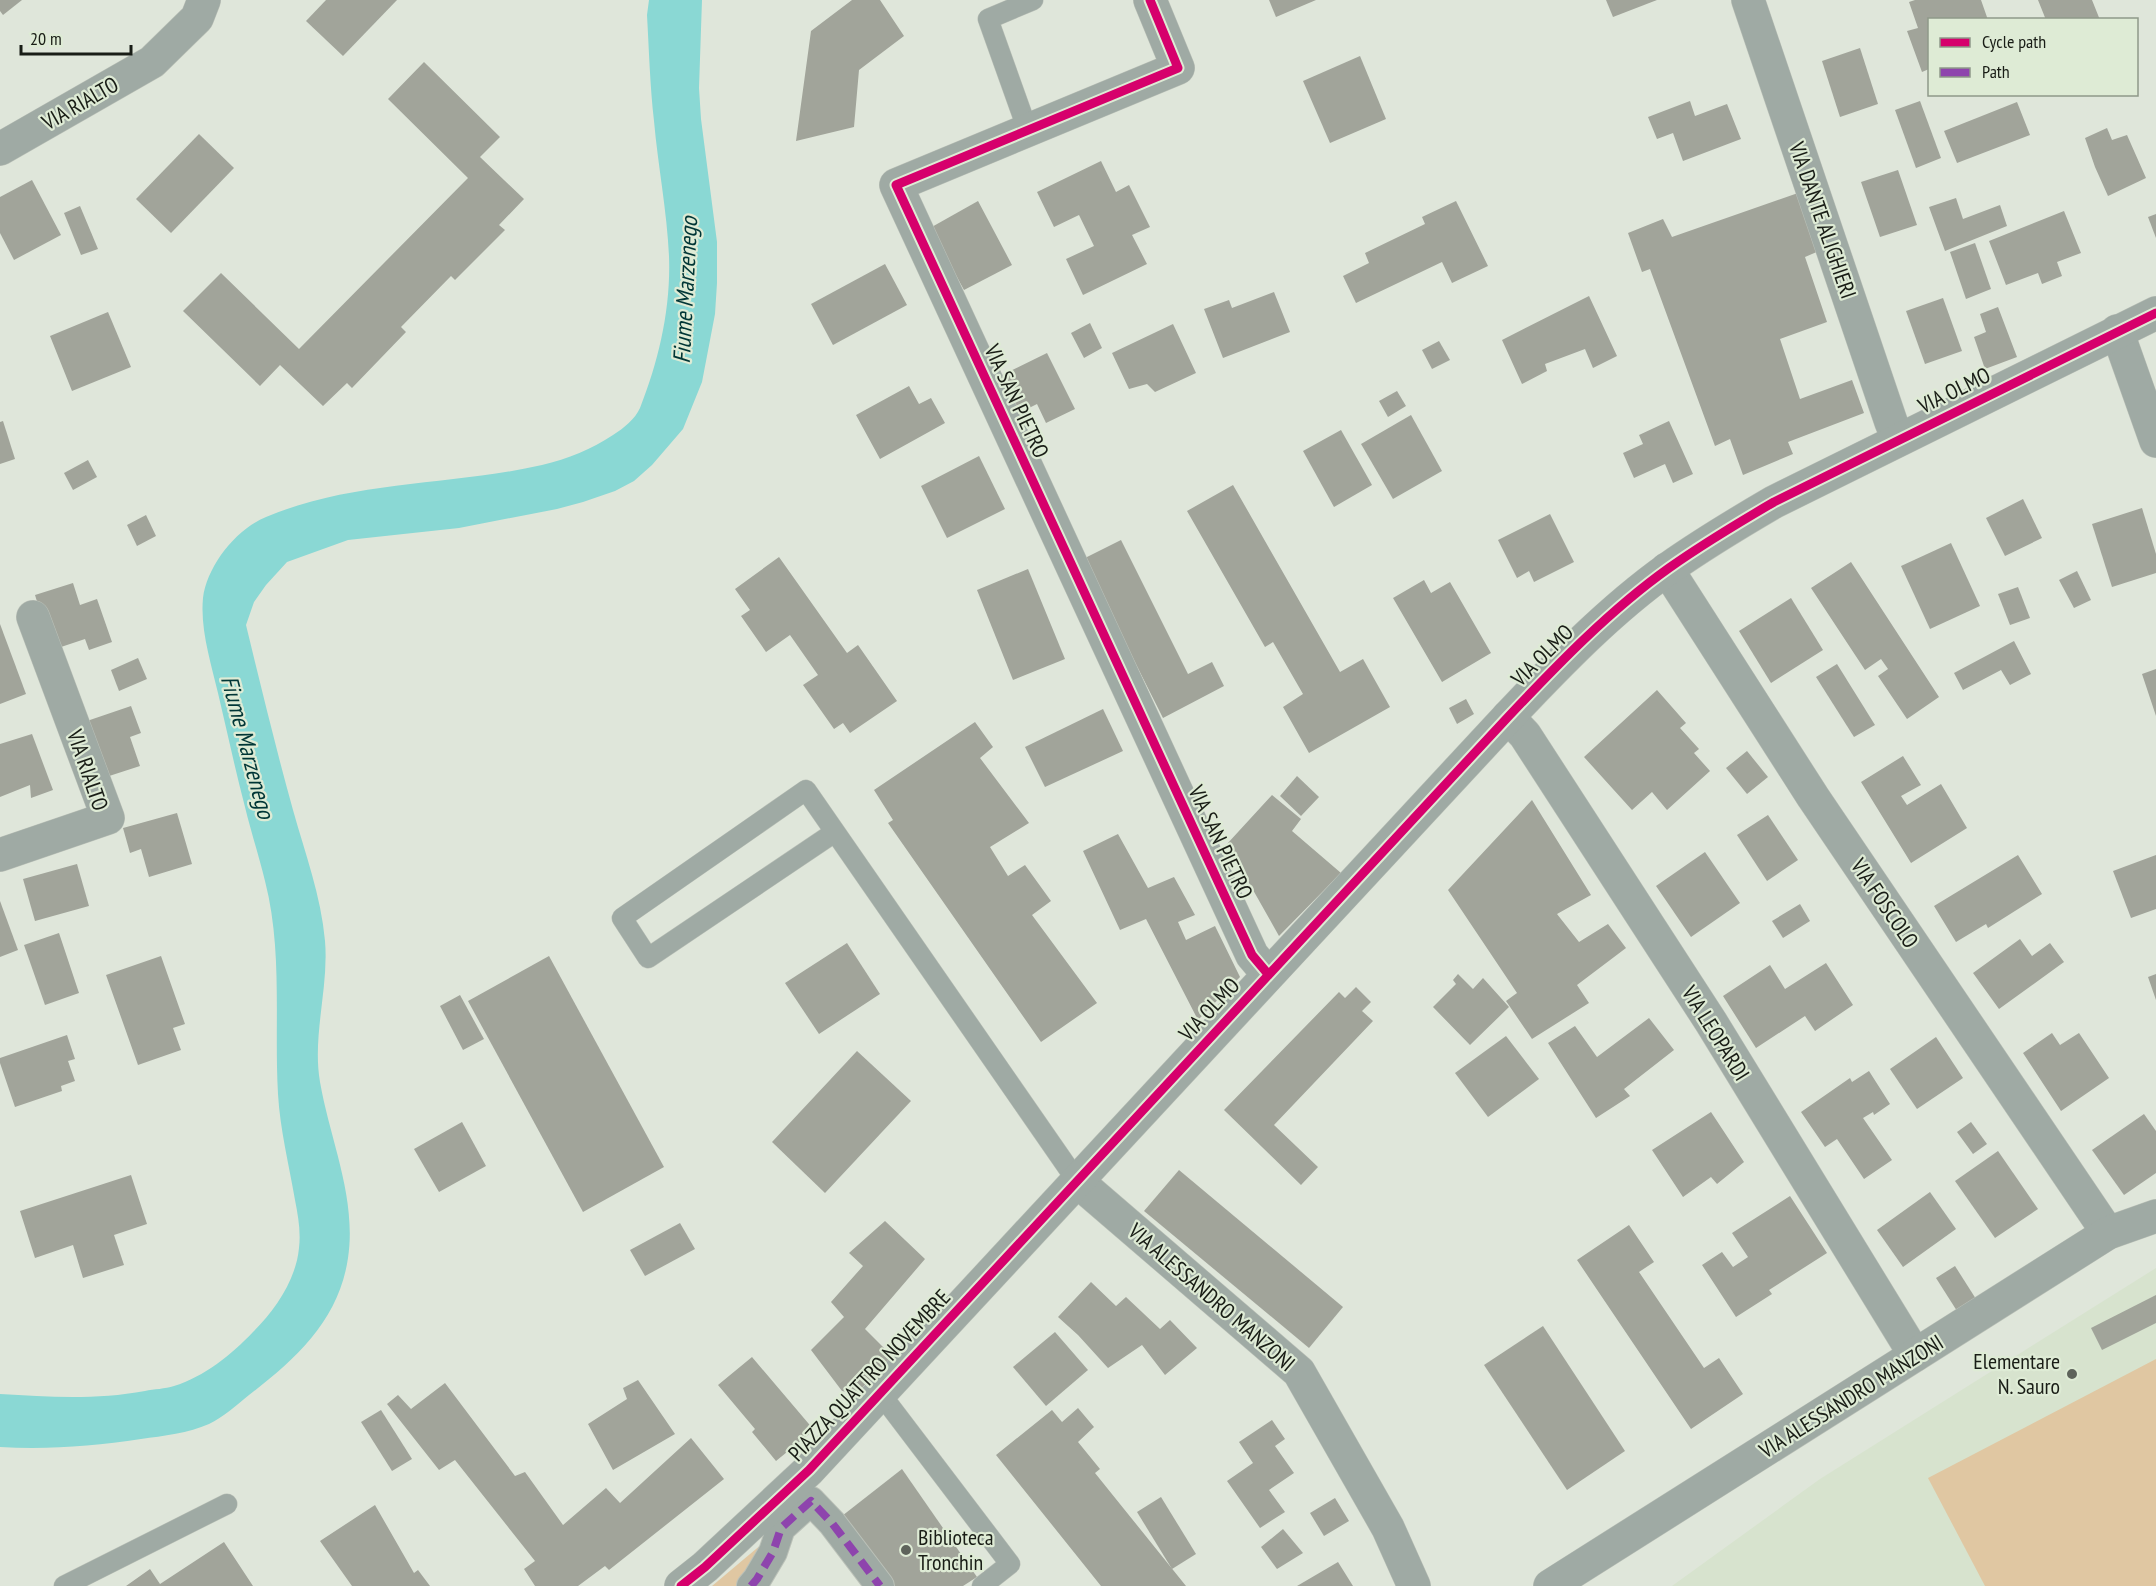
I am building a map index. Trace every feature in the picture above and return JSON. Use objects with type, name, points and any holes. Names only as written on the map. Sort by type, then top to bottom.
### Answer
[{"type":"street","name":"VIA RIALTO","points":[[0,150],[152,62],[197,18],[204,0]]},
{"type":"street","name":"VIA SAN PIETRO","points":[[1150,0],[1178,68],[896,185],[1247,944],[1256,961],[1268,974]]},
{"type":"street","name":"VIA DANTE ALIGHIERI","points":[[1748,0],[1890,422],[1898,439]]},
{"type":"street","name":"VIA OLMO","points":[[1077,1181],[1508,717],[1577,646],[1667,569],[1727,529],[1774,502],[2156,313]]},
{"type":"street","points":[[2117,331],[2156,441]]},
{"type":"street","name":"VIA FOSCOLO","points":[[1667,569],[1813,797],[2108,1233]]},
{"type":"street","name":"VIA RIALTO","points":[[0,855],[108,818],[33,617]]},
{"type":"street","name":"VIA LEOPARDI","points":[[1508,717],[1525,735],[1711,1023],[1915,1355]]},
{"type":"street","name":"VIA ALESSANDRO MANZONI","points":[[1077,1181],[1299,1372],[1388,1528],[1414,1586]]},
{"type":"street","name":"PIAZZA QUATTRO NOVEMBRE","points":[[681,1586],[705,1567],[809,1470],[1077,1181]]},
{"type":"street","name":"VIA ALESSANDRO MANZONI","points":[[1550,1586],[2108,1233],[2156,1216]]},
{"type":"street","points":[[751,1586],[773,1552],[781,1528],[811,1501],[832,1523],[880,1586]]},
{"type":"lane","points":[[1028,130],[988,19],[1033,0]]},
{"type":"lane","points":[[835,832],[648,958],[622,918],[806,790],[1077,1181]]},
{"type":"lane","points":[[880,1393],[1010,1564],[982,1586]]},
{"type":"lane","points":[[64,1586],[227,1504]]},
{"type":"shaded area","name":"Elementare N. Sauro","points":[[2156,1268],[2156,1586],[1672,1586],[1820,1479]]},
{"type":"shaded area","points":[[2156,1359],[2156,1586],[1985,1586],[1928,1478]]},
{"type":"shaded area","points":[[781,1528],[751,1586],[712,1586]]},
{"type":"water","name":"Fiume Marzenego","points":[[649,0],[702,0],[699,88],[717,242],[717,283],[715,314],[702,382],[683,429],[652,465],[634,481],[615,491],[583,502],[459,528],[348,540],[287,562],[254,602],[246,625],[323,924],[326,959],[318,1064],[324,1104],[346,1191],[350,1236],[343,1280],[335,1300],[325,1319],[299,1352],[235,1407],[209,1424],[176,1434],[106,1444],[53,1448],[0,1447],[0,1394],[54,1397],[109,1396],[167,1388],[185,1382],[217,1364],[245,1340],[269,1314],[283,1294],[294,1272],[300,1242],[279,1107],[276,961],[271,907],[241,793],[207,646],[202,610],[206,586],[217,561],[234,539],[266,517],[333,496],[508,472],[552,463],[597,445],[629,423],[635,416],[647,390],[658,353],[666,314],[669,275],[666,222],[652,95],[647,15]]},
{"type":"building","points":[[0,0],[22,0],[3,15],[0,11]]},
{"type":"building","points":[[326,0],[397,0],[343,56],[306,21]]},
{"type":"building","points":[[852,0],[880,0],[904,36],[859,70],[854,127],[796,141],[811,31]]},
{"type":"building","points":[[1269,0],[1316,0],[1276,17]]},
{"type":"building","points":[[1606,0],[1657,0],[1613,17]]},
{"type":"building","points":[[1915,0],[1981,0],[1987,18],[1928,18],[1928,69],[1922,72],[1907,31],[1918,28],[1909,2]]},
{"type":"building","points":[[2038,0],[2092,0],[2099,18],[2045,18]]},
{"type":"building","points":[[1860,48],[1878,104],[1840,117],[1822,61]]},
{"type":"building","points":[[1360,56],[1386,119],[1330,143],[1303,81]]},
{"type":"building","points":[[424,62],[500,137],[480,157],[524,199],[499,225],[505,230],[455,280],[451,276],[401,327],[406,332],[352,388],[347,383],[323,406],[280,365],[260,386],[183,311],[221,273],[299,349],[468,178],[388,99]]},
{"type":"building","points":[[1690,101],[1695,116],[1727,104],[1741,139],[1683,161],[1673,133],[1657,139],[1648,117]]},
{"type":"building","points":[[1920,101],[1941,158],[1916,168],[1895,110]]},
{"type":"building","points":[[2017,102],[2030,135],[1957,163],[1944,131]]},
{"type":"building","points":[[2107,128],[2112,140],[2127,135],[2146,178],[2108,196],[2085,138]]},
{"type":"building","points":[[199,134],[234,168],[171,233],[136,199]]},
{"type":"building","points":[[1101,161],[1116,192],[1129,185],[1150,227],[1132,235],[1147,264],[1083,295],[1066,259],[1094,246],[1079,215],[1054,227],[1037,192]]},
{"type":"building","points":[[1898,170],[1917,225],[1880,237],[1861,182]]},
{"type":"building","points":[[32,180],[61,235],[14,260],[0,233],[0,197]]},
{"type":"building","points":[[1798,193],[1819,251],[1805,257],[1827,322],[1780,339],[1800,399],[1852,380],[1864,413],[1788,442],[1793,454],[1743,475],[1730,439],[1715,446],[1650,269],[1642,272],[1628,233],[1663,219],[1672,237]]},
{"type":"building","points":[[1956,198],[1963,219],[2000,205],[2007,226],[1945,251],[1929,207]]},
{"type":"building","points":[[978,201],[1012,265],[964,290],[930,228]]},
{"type":"building","points":[[1456,201],[1488,266],[1452,283],[1442,262],[1356,303],[1343,276],[1369,263],[1365,253],[1425,224],[1422,217]]},
{"type":"building","points":[[80,206],[98,249],[81,255],[64,213]]},
{"type":"building","points":[[2064,211],[2081,253],[2057,262],[2062,276],[2042,284],[2038,273],[2006,285],[1989,241]]},
{"type":"building","points":[[2156,214],[2156,238],[2148,217]]},
{"type":"building","points":[[1975,243],[1991,289],[1966,299],[1950,252]]},
{"type":"building","points":[[885,264],[907,305],[833,345],[811,304]]},
{"type":"building","points":[[1274,292],[1290,332],[1223,358],[1204,309],[1229,300],[1232,308]]},
{"type":"building","points":[[1589,296],[1617,356],[1593,368],[1585,349],[1545,364],[1547,371],[1522,384],[1502,340]]},
{"type":"building","points":[[1943,298],[1962,351],[1925,364],[1906,311]]},
{"type":"building","points":[[1998,307],[2017,357],[1985,369],[1974,337],[1986,332],[1980,314]]},
{"type":"building","points":[[108,312],[131,367],[72,391],[50,336]]},
{"type":"building","points":[[1090,323],[1102,348],[1084,358],[1071,333]]},
{"type":"building","points":[[1173,324],[1196,373],[1155,392],[1147,384],[1129,389],[1112,353]]},
{"type":"building","points":[[1439,341],[1450,360],[1432,369],[1422,350]]},
{"type":"building","points":[[1047,353],[1075,409],[1046,423],[1037,404],[1019,413],[1000,376]]},
{"type":"building","points":[[909,386],[919,404],[931,398],[945,423],[880,459],[856,415]]},
{"type":"building","points":[[1397,391],[1406,406],[1388,417],[1379,401]]},
{"type":"building","points":[[1411,415],[1442,471],[1393,499],[1361,444]]},
{"type":"building","points":[[3,421],[15,459],[0,464],[0,422]]},
{"type":"building","points":[[1669,421],[1693,474],[1673,483],[1665,464],[1634,478],[1623,453],[1643,444],[1639,435]]},
{"type":"building","points":[[1341,430],[1372,485],[1334,507],[1303,451]]},
{"type":"building","points":[[979,456],[1005,509],[947,538],[921,486]]},
{"type":"building","points":[[88,460],[97,477],[73,490],[64,473]]},
{"type":"building","points":[[1233,485],[1340,672],[1363,659],[1390,707],[1309,753],[1283,707],[1303,694],[1273,642],[1265,647],[1187,511]]},
{"type":"building","points":[[2023,499],[2042,538],[2005,556],[1986,518]]},
{"type":"building","points":[[2142,508],[2156,554],[2156,573],[2112,587],[2092,524]]},
{"type":"building","points":[[1550,514],[1574,562],[1534,582],[1529,571],[1517,578],[1498,540]]},
{"type":"building","points":[[146,515],[156,536],[137,546],[127,525]]},
{"type":"building","points":[[1121,540],[1188,674],[1212,662],[1224,686],[1163,718],[1083,559]]},
{"type":"building","points":[[1951,543],[1980,606],[1930,629],[1901,566]]},
{"type":"building","points":[[779,557],[847,653],[858,645],[897,701],[850,733],[843,723],[834,729],[803,685],[818,675],[790,635],[766,652],[741,616],[750,610],[735,589]]},
{"type":"building","points":[[1851,562],[1939,697],[1907,719],[1878,676],[1888,669],[1881,659],[1865,670],[1811,588]]},
{"type":"building","points":[[1028,569],[1065,659],[1013,680],[977,590]]},
{"type":"building","points":[[2077,571],[2091,600],[2074,608],[2059,580]]},
{"type":"building","points":[[1424,580],[1431,593],[1450,582],[1491,653],[1442,682],[1393,598]]},
{"type":"building","points":[[73,583],[80,605],[97,599],[112,642],[89,650],[85,639],[52,650],[35,595]]},
{"type":"building","points":[[2018,587],[2030,618],[2010,625],[1998,594]]},
{"type":"building","points":[[1791,598],[1823,650],[1771,683],[1739,631]]},
{"type":"building","points":[[0,624],[26,694],[0,704]]},
{"type":"building","points":[[2014,641],[2031,674],[2010,685],[2001,670],[1963,690],[1954,673]]},
{"type":"building","points":[[138,658],[147,679],[119,691],[111,670]]},
{"type":"building","points":[[1837,664],[1875,725],[1854,737],[1816,677]]},
{"type":"building","points":[[2156,669],[2156,716],[2142,674]]},
{"type":"building","points":[[1657,690],[1686,723],[1680,728],[1699,749],[1694,753],[1710,771],[1667,810],[1652,792],[1632,810],[1584,757]]},
{"type":"building","points":[[1466,699],[1474,714],[1457,724],[1449,708]]},
{"type":"building","points":[[131,706],[141,733],[130,737],[140,766],[103,778],[84,722]]},
{"type":"building","points":[[1103,709],[1123,751],[1045,787],[1025,747]]},
{"type":"building","points":[[975,722],[993,747],[980,758],[1029,823],[990,847],[1008,876],[1025,865],[1051,901],[1032,915],[1097,1003],[1041,1042],[888,823],[893,820],[874,790]]},
{"type":"building","points":[[32,734],[53,790],[31,798],[30,785],[0,797],[0,744]]},
{"type":"building","points":[[1747,751],[1768,777],[1747,794],[1726,768]]},
{"type":"building","points":[[1903,756],[1921,785],[1901,796],[1907,805],[1941,784],[1967,828],[1911,863],[1861,782]]},
{"type":"building","points":[[1297,776],[1319,797],[1301,816],[1280,796]]},
{"type":"building","points":[[1272,795],[1301,819],[1292,831],[1341,873],[1279,936],[1227,844]]},
{"type":"building","points":[[1532,800],[1591,895],[1557,914],[1579,942],[1608,924],[1626,948],[1577,985],[1589,1003],[1532,1039],[1506,1001],[1517,993],[1448,890]]},
{"type":"building","points":[[177,813],[192,864],[149,877],[141,849],[130,853],[123,828]]},
{"type":"building","points":[[1768,815],[1798,860],[1767,881],[1737,835]]},
{"type":"building","points":[[1118,834],[1148,888],[1174,877],[1195,915],[1178,922],[1186,940],[1215,926],[1240,977],[1198,1020],[1146,919],[1120,930],[1083,851]]},
{"type":"building","points":[[1705,852],[1740,903],[1691,937],[1656,886]]},
{"type":"building","points":[[2018,855],[2042,894],[1988,928],[1986,924],[1956,942],[1934,906]]},
{"type":"building","points":[[2156,855],[2156,909],[2131,918],[2113,871]]},
{"type":"building","points":[[77,864],[89,906],[35,921],[23,879]]},
{"type":"building","points":[[0,901],[18,950],[0,957]]},
{"type":"building","points":[[1800,904],[1810,921],[1783,938],[1772,921]]},
{"type":"building","points":[[59,933],[79,993],[45,1005],[24,945]]},
{"type":"building","points":[[2020,939],[2032,956],[2050,943],[2064,962],[1999,1009],[1973,973]]},
{"type":"building","points":[[847,943],[880,994],[819,1034],[785,983]]},
{"type":"building","points":[[161,956],[185,1024],[173,1028],[181,1050],[138,1065],[106,975]]},
{"type":"building","points":[[549,956],[664,1167],[583,1212],[468,1001]]},
{"type":"building","points":[[1826,963],[1853,1005],[1815,1031],[1805,1016],[1756,1048],[1723,996],[1770,965],[1785,989]]},
{"type":"building","points":[[1458,974],[1473,989],[1483,978],[1509,1007],[1470,1045],[1433,1007],[1456,984],[1453,980]]},
{"type":"building","points":[[2156,974],[2156,1000],[2148,977]]},
{"type":"building","points":[[1356,987],[1371,1002],[1362,1011],[1373,1021],[1274,1125],[1318,1167],[1301,1185],[1224,1110],[1339,992],[1345,998]]},
{"type":"building","points":[[460,995],[484,1039],[463,1050],[440,1006]]},
{"type":"building","points":[[1649,1018],[1674,1050],[1624,1089],[1630,1096],[1596,1118],[1548,1043],[1575,1026],[1597,1057]]},
{"type":"building","points":[[2052,1033],[2060,1045],[2079,1033],[2109,1078],[2061,1111],[2023,1053]]},
{"type":"building","points":[[67,1035],[75,1059],[68,1061],[75,1081],[61,1086],[62,1091],[15,1107],[0,1058]]},
{"type":"building","points":[[1506,1036],[1539,1079],[1488,1117],[1455,1073]]},
{"type":"building","points":[[1936,1037],[1963,1078],[1917,1109],[1890,1069]]},
{"type":"building","points":[[857,1051],[911,1101],[825,1193],[772,1142]]},
{"type":"building","points":[[1869,1071],[1890,1104],[1874,1115],[1873,1112],[1863,1118],[1892,1160],[1864,1179],[1837,1139],[1825,1147],[1801,1112],[1850,1078],[1852,1082]]},
{"type":"building","points":[[1711,1112],[1744,1162],[1717,1184],[1711,1177],[1683,1197],[1652,1150]]},
{"type":"building","points":[[2144,1114],[2156,1131],[2156,1173],[2124,1195],[2092,1150]]},
{"type":"building","points":[[462,1122],[486,1166],[439,1192],[414,1149]]},
{"type":"building","points":[[1971,1122],[1987,1144],[1973,1154],[1957,1132]]},
{"type":"building","points":[[1998,1151],[2038,1209],[1995,1238],[1955,1181]]},
{"type":"building","points":[[1179,1170],[1343,1307],[1309,1348],[1144,1211]]},
{"type":"building","points":[[131,1175],[147,1224],[114,1235],[124,1265],[83,1278],[73,1245],[35,1258],[20,1211]]},
{"type":"building","points":[[1930,1192],[1956,1229],[1903,1267],[1877,1230]]},
{"type":"building","points":[[1790,1196],[1827,1253],[1769,1290],[1772,1294],[1736,1317],[1702,1265],[1722,1252],[1733,1267],[1748,1257],[1732,1233]]},
{"type":"building","points":[[885,1221],[925,1259],[865,1329],[893,1357],[856,1394],[842,1391],[811,1350],[844,1317],[831,1302],[863,1266],[849,1253]]},
{"type":"building","points":[[680,1223],[695,1249],[645,1276],[630,1250]]},
{"type":"building","points":[[1629,1225],[1654,1262],[1639,1272],[1704,1368],[1719,1358],[1743,1394],[1691,1429],[1577,1260]]},
{"type":"building","points":[[1955,1266],[1983,1310],[1964,1322],[1936,1278]]},
{"type":"building","points":[[1091,1282],[1116,1306],[1126,1297],[1160,1329],[1170,1320],[1197,1348],[1165,1375],[1142,1345],[1108,1368],[1058,1317]]},
{"type":"building","points":[[2156,1295],[2156,1323],[2102,1350],[2091,1328]]},
{"type":"building","points":[[1543,1326],[1625,1451],[1567,1490],[1484,1365]]},
{"type":"building","points":[[1055,1332],[1088,1370],[1046,1406],[1013,1367]]},
{"type":"building","points":[[752,1357],[814,1430],[776,1461],[752,1432],[755,1429],[718,1385]]},
{"type":"building","points":[[638,1380],[675,1434],[613,1470],[588,1424],[627,1399],[623,1388]]},
{"type":"building","points":[[445,1383],[515,1476],[525,1472],[563,1525],[606,1488],[620,1503],[691,1438],[724,1479],[609,1570],[605,1566],[578,1586],[535,1586],[524,1569],[535,1561],[455,1460],[439,1470],[387,1404],[398,1395],[411,1409]]},
{"type":"building","points":[[1078,1408],[1094,1427],[1078,1442],[1100,1469],[1095,1473],[1186,1586],[1101,1586],[996,1455],[1052,1410],[1062,1422]]},
{"type":"building","points":[[381,1410],[412,1459],[392,1471],[361,1422]]},
{"type":"building","points":[[1272,1420],[1285,1439],[1275,1446],[1294,1473],[1269,1490],[1285,1512],[1260,1528],[1227,1481],[1253,1463],[1239,1442]]},
{"type":"building","name":"Biblioteca Tronchin","points":[[902,1469],[977,1577],[963,1586],[881,1586],[833,1523]]},
{"type":"building","points":[[1161,1497],[1196,1554],[1172,1569],[1137,1512]]},
{"type":"building","points":[[1335,1498],[1349,1521],[1324,1536],[1310,1513]]},
{"type":"building","points":[[375,1505],[414,1573],[418,1570],[430,1586],[352,1586],[320,1541]]},
{"type":"building","points":[[1283,1529],[1303,1553],[1277,1569],[1261,1547]]},
{"type":"building","points":[[224,1542],[253,1586],[126,1586],[150,1569],[160,1584]]},
{"type":"building","points":[[1338,1562],[1353,1586],[1297,1586]]},
{"type":"marked path","points":[[751,1586],[773,1552],[781,1528],[811,1501],[832,1523],[880,1586]]},
{"type":"cycle path","points":[[1150,0],[1178,68],[896,185],[1252,955],[1268,974]]},
{"type":"cycle path","points":[[681,1586],[705,1567],[809,1470],[1508,717],[1605,620],[1647,584],[1682,559],[1774,502],[2156,313]]},
{"type":"place","name":"Elementare N. Sauro","points":[[2072,1374]]},
{"type":"place","name":"Biblioteca Tronchin","points":[[906,1550]]}]
